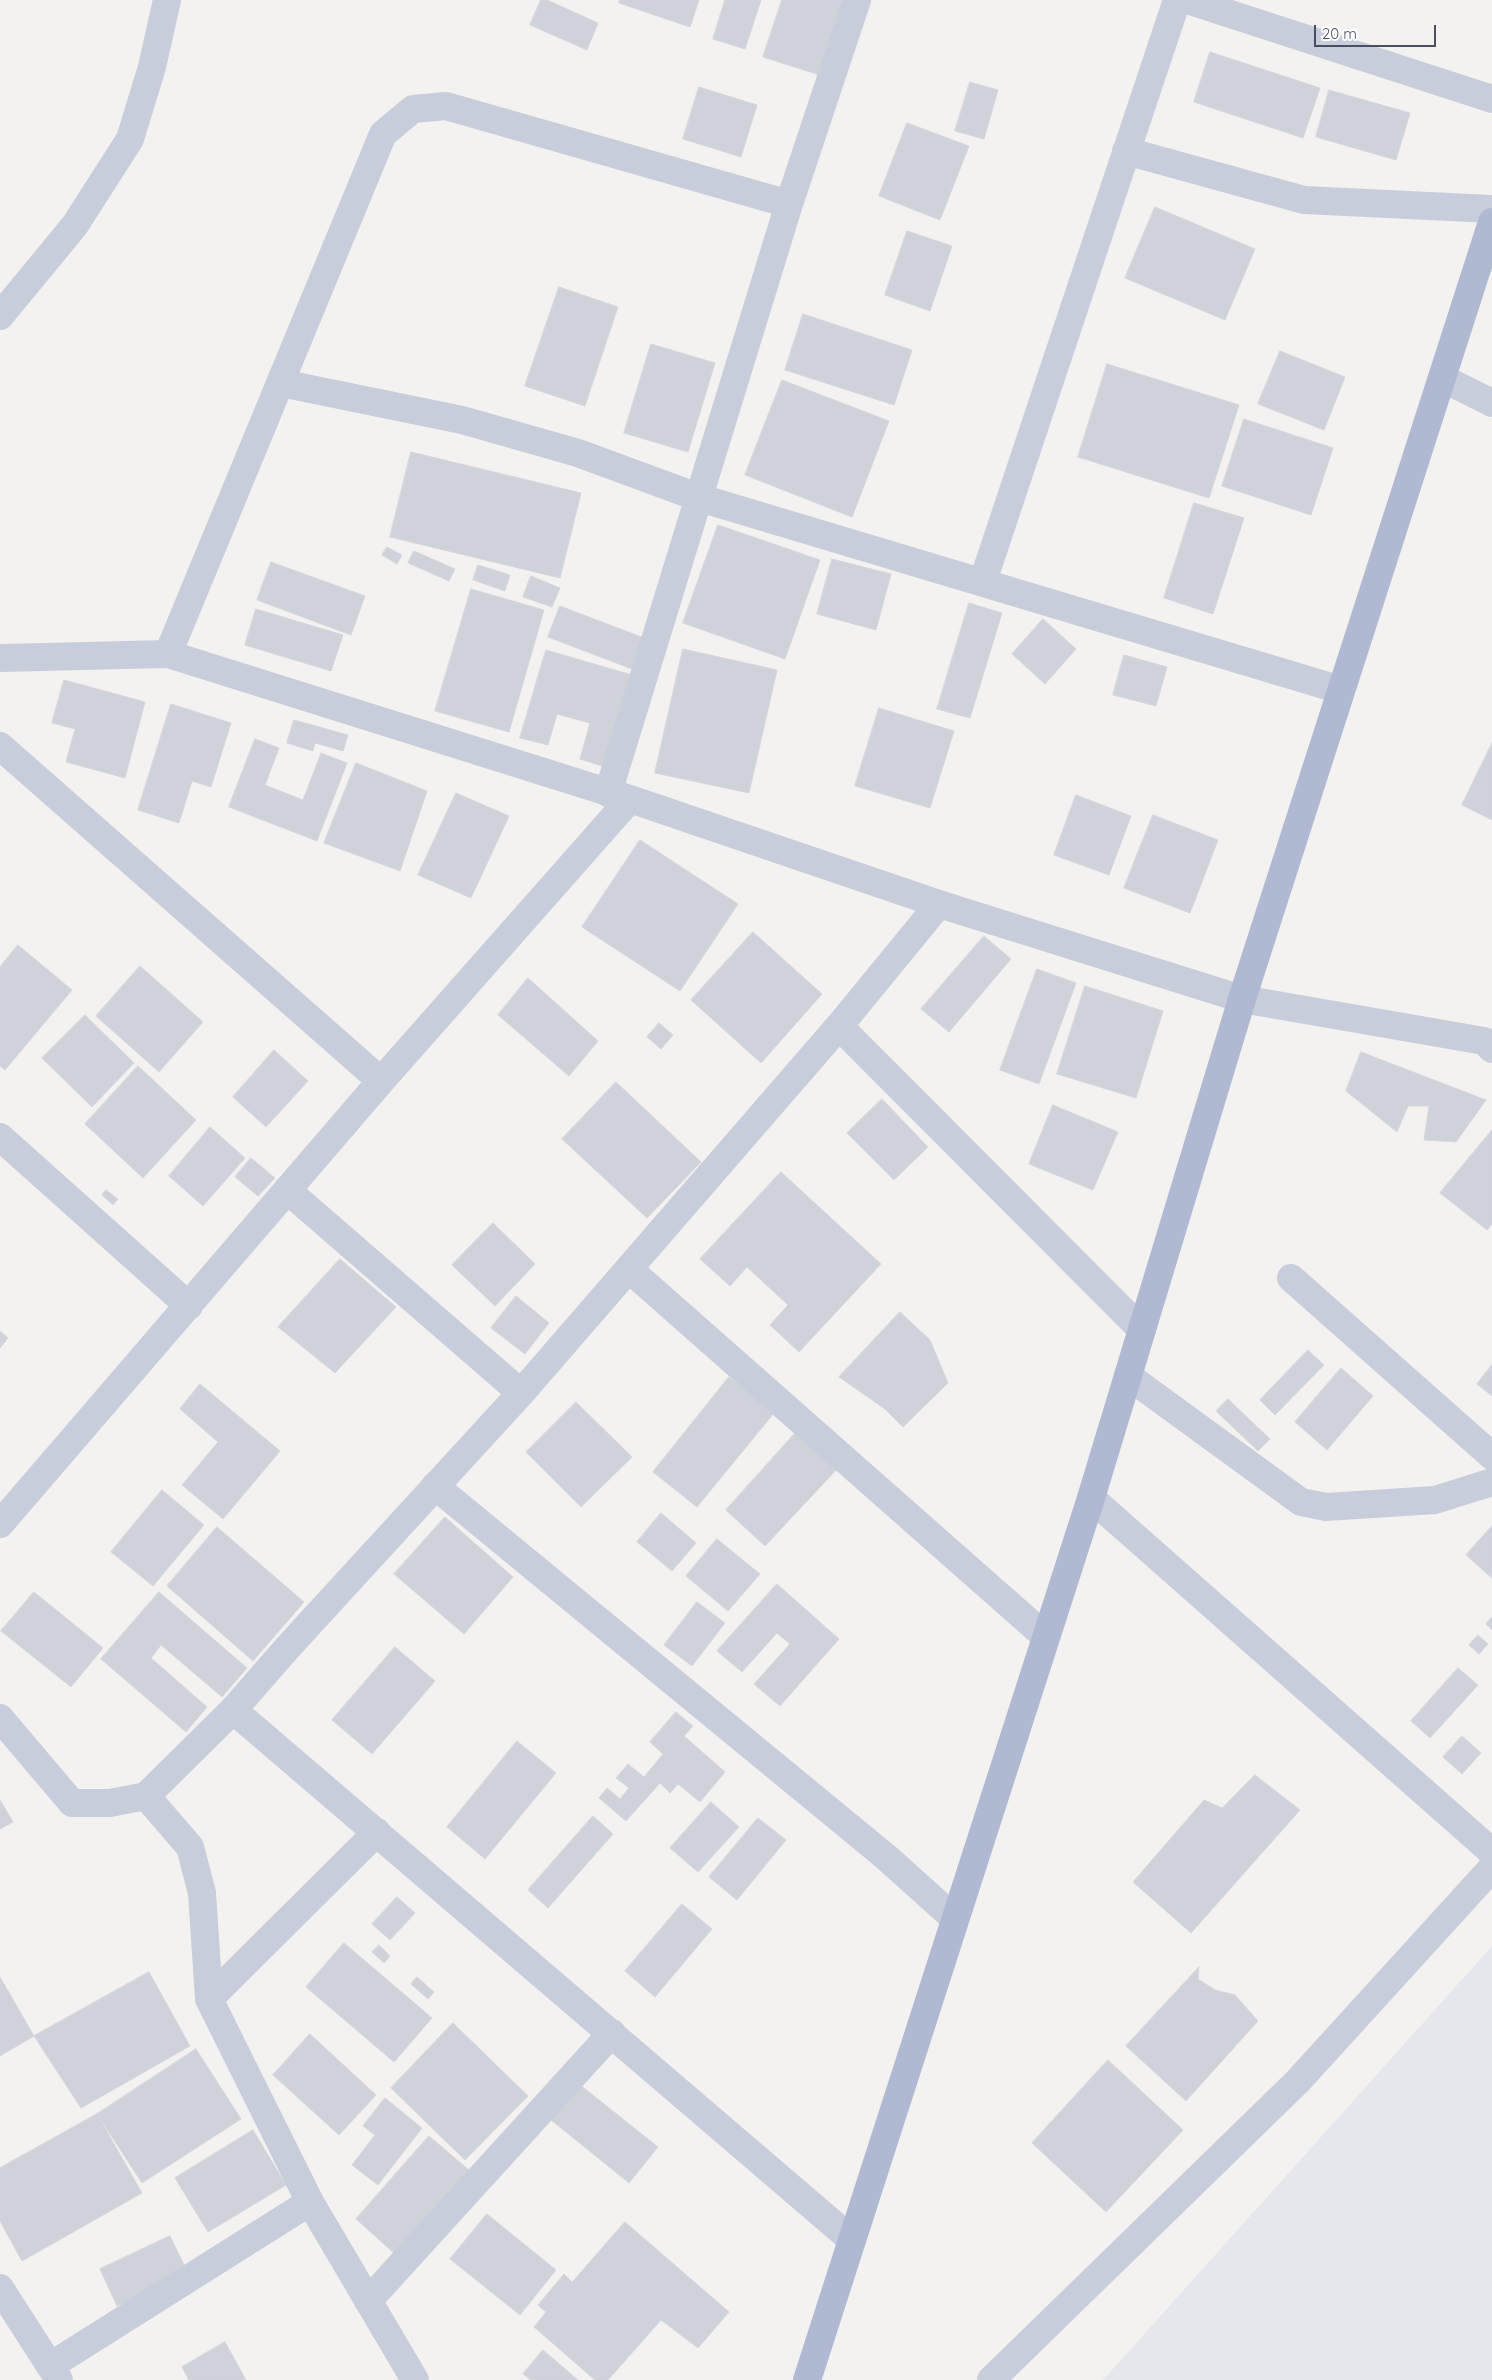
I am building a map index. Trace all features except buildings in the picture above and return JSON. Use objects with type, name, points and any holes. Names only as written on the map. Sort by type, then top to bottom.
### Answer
[{"type":"main road","points":[[807,2380],[1091,1498],[1242,999],[1492,222]]},
{"type":"street","points":[[0,316],[75,225],[130,140],[152,68],[167,0]]},
{"type":"street","points":[[0,1524],[381,1081],[619,796],[700,498],[790,204],[857,0]]},
{"type":"street","points":[[983,581],[1177,0]]},
{"type":"street","points":[[1186,0],[1492,99]]},
{"type":"street","points":[[168,654],[383,134],[413,109],[446,106],[790,204]]},
{"type":"street","points":[[1126,150],[1304,200],[1492,209]]},
{"type":"street","points":[[1442,378],[1492,404]]},
{"type":"street","points":[[281,383],[462,420],[578,453],[700,498],[983,581],[1341,690]]},
{"type":"street","points":[[0,658],[168,654],[619,796],[939,904],[1242,999],[1489,1040]]},
{"type":"street","points":[[0,746],[381,1081]]},
{"type":"street","points":[[0,1718],[72,1803],[110,1803],[146,1796],[233,1710],[289,1646],[521,1393],[630,1270],[839,1026],[939,904]]},
{"type":"street","points":[[839,1026],[1142,1330]]},
{"type":"street","points":[[0,1137],[188,1306]]},
{"type":"street","points":[[287,1190],[521,1393]]},
{"type":"street","points":[[630,1270],[1046,1637]]},
{"type":"street","points":[[1291,1278],[1492,1456]]},
{"type":"street","points":[[1128,1376],[1300,1502],[1326,1507],[1435,1500],[1492,1482]]},
{"type":"street","points":[[435,1486],[878,1851],[955,1919]]},
{"type":"street","points":[[1091,1498],[1492,1852]]},
{"type":"street","points":[[233,1710],[852,2240]]},
{"type":"street","points":[[146,1796],[190,1847],[202,1893],[209,1999],[310,2202],[415,2380]]},
{"type":"street","points":[[209,1999],[377,1832]]},
{"type":"street","points":[[991,2380],[1298,2081],[1492,1868]]},
{"type":"street","points":[[368,2301],[612,2033]]},
{"type":"street","points":[[0,2288],[55,2373],[310,2202]]},
{"type":"shaded area","points":[[1492,1946],[1492,2380],[1103,2380]]}]
